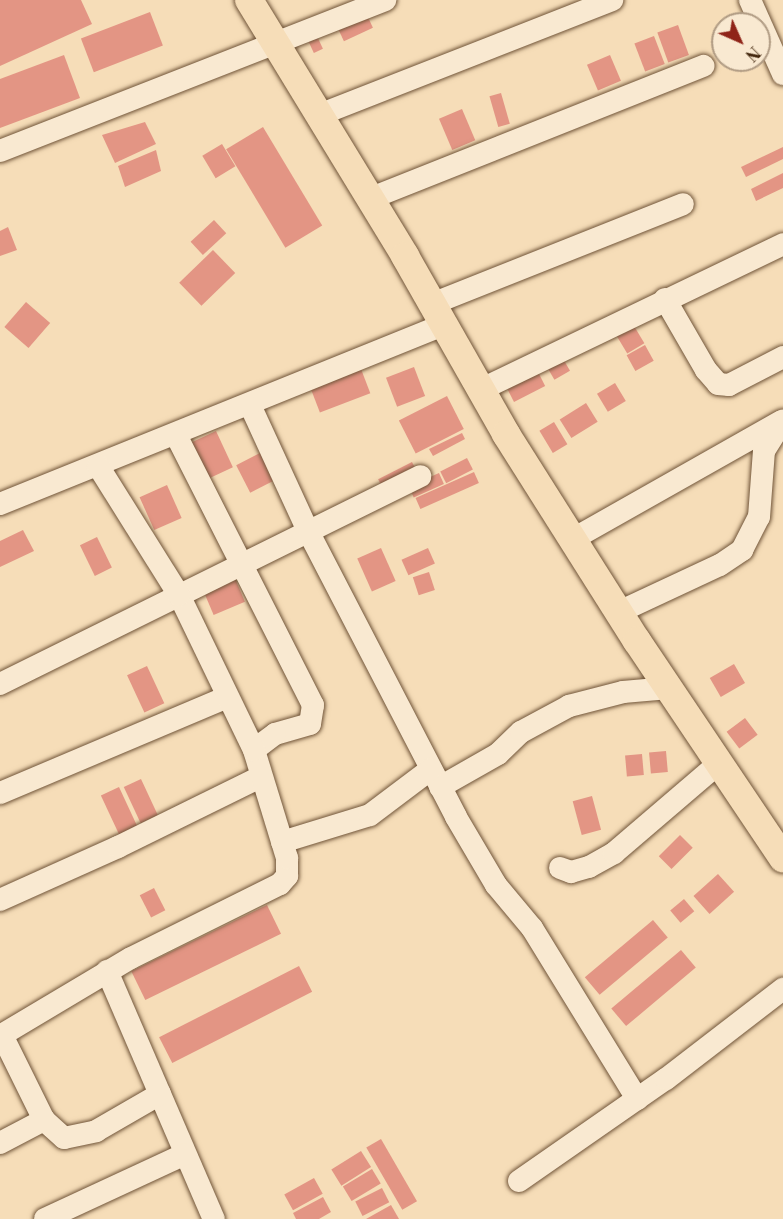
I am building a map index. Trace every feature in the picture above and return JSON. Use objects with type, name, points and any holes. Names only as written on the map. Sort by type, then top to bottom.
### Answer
[{"type":"main road","points":[[255,2],[276,45],[438,314],[480,390],[619,612],[783,858]]},
{"type":"street","points":[[0,151],[276,45],[386,0]]},
{"type":"street","points":[[319,115],[612,0]]},
{"type":"street","points":[[750,0],[783,74]]},
{"type":"street","points":[[369,199],[703,66]]},
{"type":"street","points":[[0,504],[250,405],[438,314],[683,204]]},
{"type":"street","points":[[480,390],[665,298],[783,244]]},
{"type":"street","points":[[665,298],[706,370],[718,384],[729,384],[783,357]]},
{"type":"street","points":[[250,405],[308,531],[436,778],[496,885],[532,928],[637,1099]]},
{"type":"street","points":[[573,539],[783,421]]},
{"type":"street","points":[[619,612],[742,550],[759,518],[764,451],[783,421]]},
{"type":"street","points":[[176,435],[315,713],[310,724],[275,734],[254,750]]},
{"type":"street","points":[[98,466],[179,595],[254,750],[288,868],[280,884],[107,971],[76,994],[1,1036],[44,1120],[64,1138],[79,1137],[160,1094]]},
{"type":"street","points":[[0,684],[420,476]]},
{"type":"street","points":[[282,842],[370,815],[436,778],[498,754],[521,732],[569,706],[623,692],[669,688]]},
{"type":"street","points":[[0,793],[227,697]]},
{"type":"street","points":[[560,868],[580,869],[614,853],[720,763]]},
{"type":"street","points":[[0,900],[118,848],[260,777]]},
{"type":"street","points":[[107,971],[214,1219]]},
{"type":"street","points":[[519,1181],[637,1099],[783,989]]},
{"type":"street","points":[[0,1143],[44,1120]]},
{"type":"street","points":[[45,1219],[185,1154]]},
{"type":"building","points":[[0,0],[81,0],[92,24],[0,66]]},
{"type":"building","points":[[150,12],[163,46],[94,72],[81,39]]},
{"type":"building","points":[[367,15],[373,28],[344,41],[338,29]]},
{"type":"building","points":[[678,25],[689,55],[668,63],[657,33]]},
{"type":"building","points":[[317,36],[323,49],[314,53],[308,40]]},
{"type":"building","points":[[654,36],[665,64],[645,72],[634,44]]},
{"type":"building","points":[[64,55],[80,98],[0,128],[0,79]]},
{"type":"building","points":[[610,55],[621,81],[598,91],[587,65]]},
{"type":"building","points":[[501,93],[510,124],[498,127],[489,96]]},
{"type":"building","points":[[462,109],[475,140],[452,150],[439,119]]},
{"type":"building","points":[[145,122],[156,144],[115,163],[102,135]]},
{"type":"building","points":[[263,127],[322,226],[285,248],[226,149]]},
{"type":"building","points":[[222,144],[235,166],[216,178],[202,156]]},
{"type":"building","points":[[783,147],[783,159],[746,177],[741,167]]},
{"type":"building","points":[[156,150],[161,171],[125,187],[118,166]]},
{"type":"building","points":[[783,173],[783,188],[756,201],[751,189]]},
{"type":"building","points":[[214,220],[226,233],[203,255],[191,242]]},
{"type":"building","points":[[8,227],[17,250],[0,256],[0,231]]},
{"type":"building","points":[[213,250],[235,273],[201,306],[179,283]]},
{"type":"building","points":[[26,302],[50,323],[29,348],[4,327]]},
{"type":"building","points":[[631,321],[644,343],[627,354],[614,331]]},
{"type":"building","points":[[645,345],[654,361],[635,371],[627,355]]},
{"type":"building","points":[[562,357],[570,371],[554,380],[546,366]]},
{"type":"building","points":[[414,367],[425,396],[397,407],[386,378]]},
{"type":"building","points":[[361,369],[370,393],[320,413],[311,388]]},
{"type":"building","points":[[537,370],[545,386],[514,402],[506,386]]},
{"type":"building","points":[[615,383],[626,401],[608,412],[597,394]]},
{"type":"building","points":[[447,396],[464,429],[416,453],[399,421]]},
{"type":"building","points":[[586,403],[598,422],[571,438],[560,419]]},
{"type":"building","points":[[554,422],[567,444],[553,453],[539,431]]},
{"type":"building","points":[[216,431],[233,467],[207,480],[190,443]]},
{"type":"building","points":[[462,433],[465,439],[433,456],[429,449]]},
{"type":"building","points":[[262,452],[276,480],[250,493],[236,465]]},
{"type":"building","points":[[467,458],[473,470],[446,483],[440,472]]},
{"type":"building","points":[[412,462],[417,472],[383,489],[378,479]]},
{"type":"building","points":[[474,472],[479,483],[420,509],[416,498]]},
{"type":"building","points":[[439,473],[444,484],[414,497],[409,486]]},
{"type":"building","points":[[167,485],[182,518],[154,530],[140,497]]},
{"type":"building","points":[[23,530],[34,551],[0,567],[0,541]]},
{"type":"building","points":[[97,537],[112,568],[95,576],[80,545]]},
{"type":"building","points":[[381,548],[396,581],[372,591],[357,559]]},
{"type":"building","points":[[428,548],[435,564],[408,575],[402,560]]},
{"type":"building","points":[[429,572],[435,590],[419,595],[413,577]]},
{"type":"building","points":[[234,576],[245,602],[214,615],[203,589]]},
{"type":"building","points":[[734,664],[745,683],[721,697],[710,678]]},
{"type":"building","points":[[147,666],[164,703],[144,712],[127,675]]},
{"type":"building","points":[[745,718],[758,735],[739,749],[727,732]]},
{"type":"building","points":[[666,751],[668,772],[651,773],[649,752]]},
{"type":"building","points":[[642,754],[644,775],[627,776],[625,755]]},
{"type":"building","points":[[141,779],[158,815],[141,823],[124,787]]},
{"type":"building","points":[[119,787],[138,827],[119,835],[101,795]]},
{"type":"building","points":[[592,796],[601,830],[582,835],[573,801]]},
{"type":"building","points":[[680,835],[693,848],[672,869],[659,856]]},
{"type":"building","points":[[718,874],[734,892],[710,914],[693,896]]},
{"type":"building","points":[[154,888],[165,910],[151,918],[140,895]]},
{"type":"building","points":[[684,899],[694,911],[680,923],[670,911]]},
{"type":"building","points":[[267,905],[281,934],[145,1000],[131,971]]},
{"type":"building","points":[[653,920],[668,938],[600,995],[585,977]]},
{"type":"building","points":[[681,950],[696,968],[626,1026],[611,1008]]},
{"type":"building","points":[[299,966],[312,992],[172,1063],[159,1037]]},
{"type":"building","points":[[381,1139],[417,1201],[402,1210],[366,1148]]},
{"type":"building","points":[[361,1151],[371,1167],[341,1186],[331,1170]]},
{"type":"building","points":[[372,1169],[381,1184],[352,1201],[343,1187]]},
{"type":"building","points":[[314,1178],[323,1194],[293,1210],[284,1194]]},
{"type":"building","points":[[382,1188],[389,1202],[363,1216],[355,1202]]},
{"type":"building","points":[[323,1197],[331,1212],[319,1219],[296,1219],[293,1213]]},
{"type":"building","points":[[391,1205],[399,1219],[366,1219]]}]
